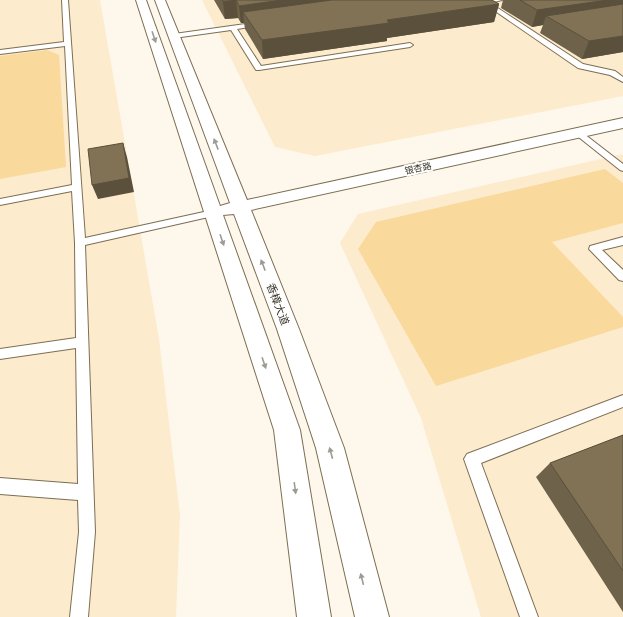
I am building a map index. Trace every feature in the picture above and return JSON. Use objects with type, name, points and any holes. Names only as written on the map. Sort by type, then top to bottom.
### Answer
[{"type":"main road","points":[[141,0],[287,430],[314,617]]},
{"type":"main road","name":"香樟大道","points":[[160,0],[288,329],[330,448],[372,617]]},
{"type":"main road","name":"银杏路","points":[[213,213],[623,123]]},
{"type":"lane","points":[[65,0],[80,243],[87,493],[87,532],[79,617]]},
{"type":"lane","points":[[499,0],[485,2],[581,66],[612,73],[623,80]]},
{"type":"lane","points":[[174,36],[264,24]]},
{"type":"lane","points":[[233,28],[259,68],[410,45]]},
{"type":"lane","points":[[528,31],[536,30]]},
{"type":"lane","points":[[0,52],[67,44]]},
{"type":"lane","points":[[612,73],[623,71]]},
{"type":"lane","points":[[579,133],[623,168]]},
{"type":"lane","points":[[0,202],[76,187]]},
{"type":"lane","points":[[80,243],[213,213]]},
{"type":"lane","points":[[623,241],[594,249],[623,277]]},
{"type":"lane","points":[[0,354],[83,342]]},
{"type":"lane","points":[[529,617],[472,458],[623,401]]},
{"type":"lane","points":[[0,486],[87,493]]},
{"type":"shaded area","points":[[0,0],[100,0],[159,339],[180,515],[176,617],[0,617]]},
{"type":"shaded area","points":[[202,0],[623,0],[623,96],[315,156],[275,147]]},
{"type":"shaded area","points":[[47,50],[59,55],[66,167],[0,179],[0,56]]},
{"type":"shaded area","points":[[623,154],[623,617],[481,617],[421,418],[340,243],[358,214]]},
{"type":"shaded area","points":[[605,169],[623,183],[623,223],[552,242],[623,317],[623,327],[436,386],[358,249],[376,222]]},
{"type":"building","points":[[222,0],[236,0],[223,2]]},
{"type":"building","points":[[236,0],[282,0],[239,6]]},
{"type":"building","points":[[332,0],[492,0],[499,4],[387,20],[389,23],[262,40],[243,12]]},
{"type":"building","points":[[520,0],[608,0],[537,10]]},
{"type":"building","points":[[623,4],[623,36],[589,41],[546,16]]},
{"type":"building","points":[[123,143],[129,178],[92,185],[88,149]]},
{"type":"building","points":[[623,435],[623,571],[550,463]]}]
